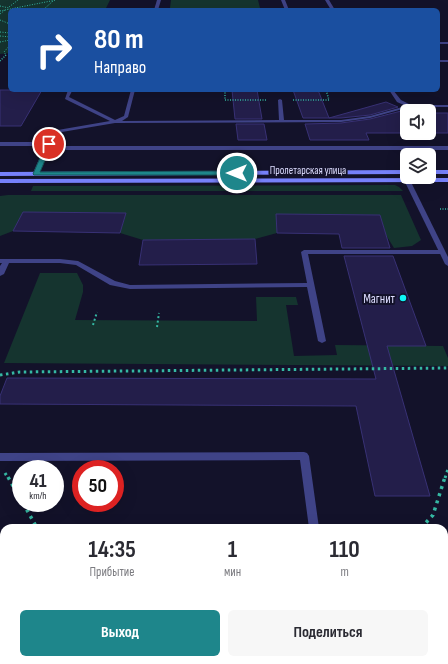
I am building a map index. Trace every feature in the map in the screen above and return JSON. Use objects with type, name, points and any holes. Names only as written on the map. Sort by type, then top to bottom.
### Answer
[{"type":"main road","name":"Пролетарская улица","points":[[0,174],[400,172]]},
{"type":"main road","points":[[436,172],[448,172]]},
{"type":"main road","name":"Пролетарская улица","points":[[0,181],[400,180]]},
{"type":"main road","name":"Пролетарская улица","points":[[436,180],[448,180]]},
{"type":"street","points":[[69,92],[67,98],[115,122]]},
{"type":"street","points":[[115,122],[126,117],[132,92]]},
{"type":"street","points":[[392,92],[399,101],[406,104]]},
{"type":"street","points":[[280,100],[282,122]]},
{"type":"street","points":[[436,106],[448,106]]},
{"type":"street","points":[[36,174],[54,132],[115,122],[341,121],[370,117],[400,109]]},
{"type":"street","points":[[0,144],[48,146],[448,148]]},
{"type":"street","points":[[409,184],[448,264]]},
{"type":"street","points":[[322,341],[304,252],[442,252]]},
{"type":"street","points":[[0,274],[3,261],[60,261],[78,263],[113,283],[130,287],[310,285]]},
{"type":"street","points":[[0,458],[304,456],[313,524]]},
{"type":"path","points":[[0,14],[18,0]]},
{"type":"path","points":[[45,8],[56,0]]},
{"type":"path","points":[[0,6],[13,8],[54,1]]},
{"type":"path","points":[[0,11],[8,9]]},
{"type":"path","points":[[0,52],[4,52],[8,47]]},
{"type":"path","points":[[1,60],[6,55],[4,52]]},
{"type":"path","points":[[225,92],[225,100]]},
{"type":"path","points":[[440,209],[448,209]]},
{"type":"path","points":[[93,325],[97,312]]},
{"type":"path","points":[[157,326],[159,313]]},
{"type":"path","points":[[0,375],[20,372],[448,368]]},
{"type":"path","points":[[425,524],[433,515],[446,482],[448,469]]},
{"type":"path","points":[[4,470],[12,484]]},
{"type":"path","points":[[28,512],[35,524]]},
{"type":"green space","points":[[0,0],[110,0],[106,8],[8,8],[8,53],[0,54]]},
{"type":"green space","points":[[171,0],[258,0],[260,8],[170,8]]},
{"type":"green space","points":[[395,185],[403,191],[31,191],[33,186]]},
{"type":"green space","points":[[401,195],[421,240],[412,246],[394,248],[386,235],[380,215],[277,214],[277,233],[255,239],[143,240],[120,233],[126,213],[24,212],[13,231],[0,236],[0,196]]},
{"type":"green space","points":[[40,273],[77,273],[83,285],[83,292],[75,320],[257,321],[256,297],[296,297],[298,305],[286,305],[294,356],[337,355],[335,345],[443,346],[448,358],[448,366],[4,363]]},
{"type":"building","points":[[0,90],[8,90],[8,92],[41,92],[21,126],[0,126]]},
{"type":"building","points":[[232,92],[257,92],[262,119],[235,119]]},
{"type":"building","points":[[294,92],[319,92],[329,118],[303,118]]},
{"type":"building","points":[[386,102],[398,107],[370,115],[329,118]]},
{"type":"building","points":[[400,111],[400,133],[366,133],[369,140],[310,140],[305,124],[341,123],[370,119]]},
{"type":"building","points":[[436,113],[448,113],[448,133],[436,133]]},
{"type":"building","points":[[236,124],[264,124],[267,140],[238,140]]},
{"type":"building","points":[[23,212],[126,213],[120,233],[13,231]]},
{"type":"building","points":[[276,214],[380,215],[390,248],[342,248],[339,234],[277,233]]},
{"type":"building","points":[[255,239],[257,264],[139,265],[143,240]]},
{"type":"building","points":[[344,256],[393,256],[426,346],[387,346],[430,496],[375,496],[356,406],[0,404],[0,396],[7,378],[376,379]]},
{"type":"place","name":"Магнит","points":[[403,298]]},
{"type":"route","points":[[49,144],[36,174],[237,173]]}]
